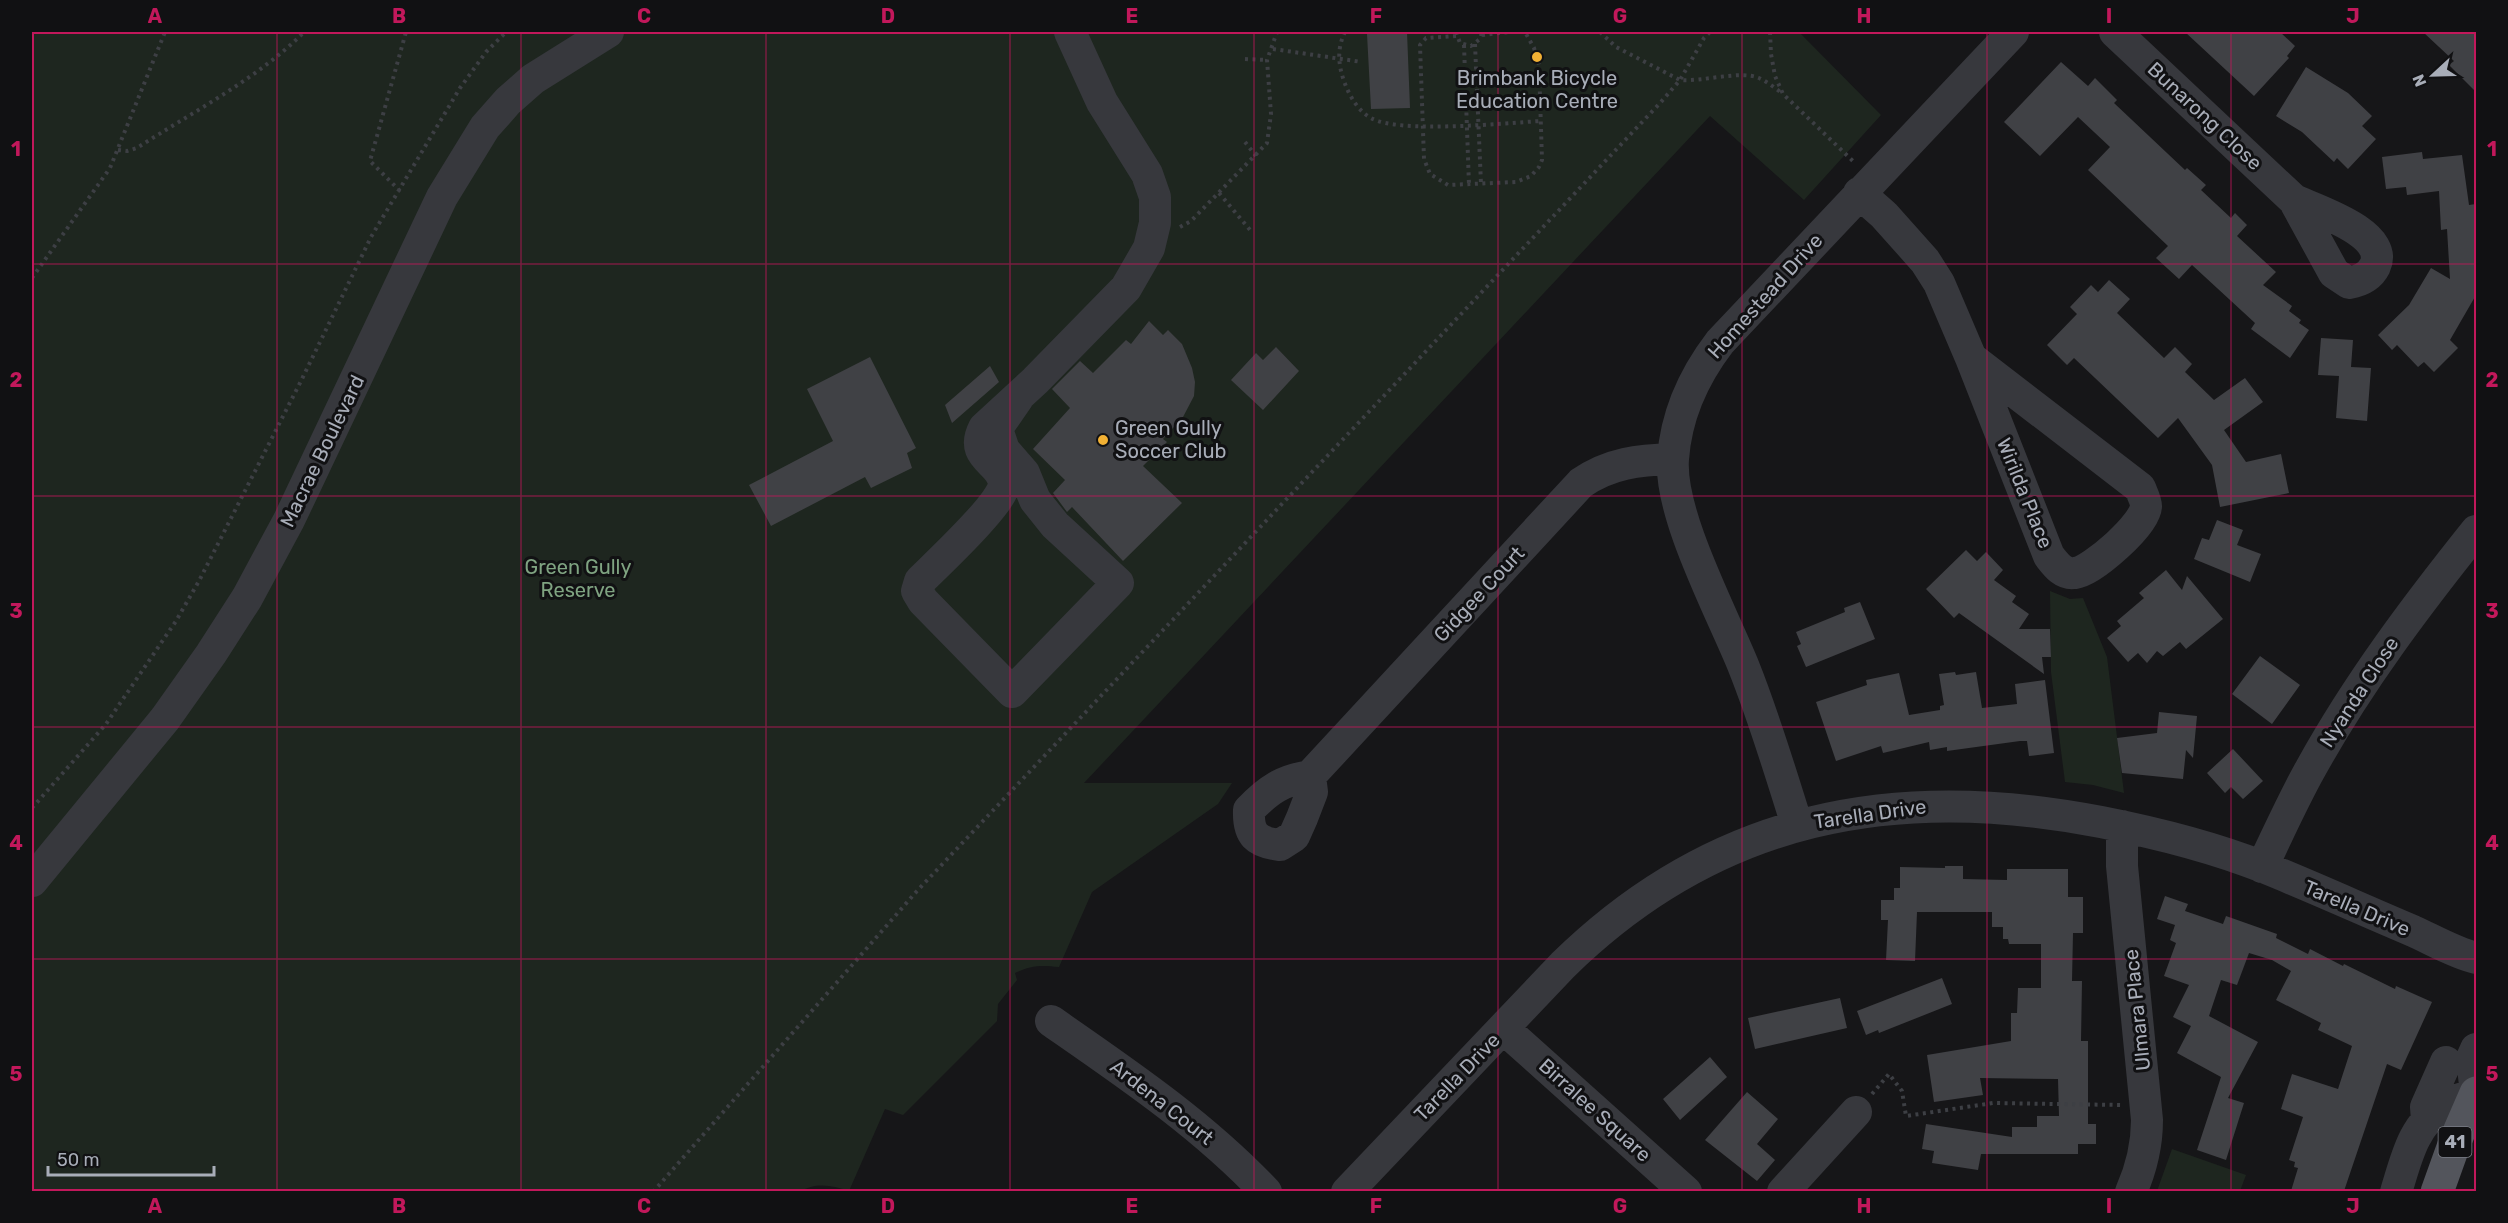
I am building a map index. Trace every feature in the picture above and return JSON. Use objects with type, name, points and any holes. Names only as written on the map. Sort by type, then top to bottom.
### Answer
[{"type":"main road","name":"41","points":[[2437,1191],[2476,1094]]},
{"type":"street","name":"Macrae Boulevard","points":[[32,880],[165,719],[206,662],[247,598],[289,520],[442,197],[485,127],[508,101],[533,79],[608,32]]},
{"type":"street","points":[[1018,398],[1000,424],[998,432],[1000,441],[1024,473],[1035,500],[1055,525],[1118,583],[1012,692],[923,601],[917,591],[920,581],[1004,489],[1002,476],[984,456],[979,437],[992,419],[1018,398],[1126,288],[1149,248],[1155,223],[1155,197],[1147,174],[1101,102],[1070,32]]},
{"type":"street","name":"Homestead Drive","points":[[1797,825],[1743,666],[1680,511],[1673,459],[1678,424],[1688,395],[1705,361],[1720,342],[2013,32]]},
{"type":"street","name":"Bunarong Close","points":[[2115,32],[2294,200]]},
{"type":"street","name":"Wirilda Place","points":[[1865,187],[1884,215],[1925,261],[1947,299],[2049,556],[2058,569],[2075,573],[2093,566],[2141,521],[2146,507],[2140,488],[1971,358]]},
{"type":"street","name":"Gidgee Court","points":[[1310,776],[1581,483],[1597,471],[1617,465],[1642,460],[1673,459]]},
{"type":"street","name":"Nyanda Close","points":[[2262,867],[2311,768],[2363,683],[2412,611],[2476,531]]},
{"type":"street","name":"Tarella Drive","points":[[1347,1191],[1593,935],[1638,901],[1710,858],[1760,837],[1847,813],[1938,805],[2033,810],[2122,826],[2196,843],[2262,867],[2474,959]]},
{"type":"street","name":"Ulmara Place","points":[[2122,826],[2122,866],[2145,1088],[2147,1144],[2141,1170],[2131,1191]]},
{"type":"street","name":"Ardena Court","points":[[1051,1021],[1118,1067],[1225,1150],[1266,1191]]},
{"type":"street","name":"Birralee Square","points":[[1503,1028],[1686,1191]]},
{"type":"street","points":[[2396,1191],[2411,1144],[2427,1120],[2444,1106],[2476,1094],[2472,1058],[2476,1049]]},
{"type":"street","points":[[2427,1120],[2426,1107],[2446,1062]]},
{"type":"street","points":[[1783,1191],[1857,1112]]},
{"type":"path","points":[[32,278],[110,168],[165,32]]},
{"type":"path","points":[[118,150],[127,151],[137,148],[289,47],[304,32]]},
{"type":"path","points":[[400,191],[370,161],[406,32]]},
{"type":"path","points":[[32,808],[106,724],[176,621],[199,581],[302,379],[371,237],[460,88],[486,52],[506,32]]},
{"type":"path","points":[[1155,223],[1180,227],[1191,221],[1267,143],[1271,114],[1267,60],[1273,49],[1277,32]]},
{"type":"path","points":[[1345,32],[1339,59],[1347,88],[1358,107],[1371,118],[1394,125],[1422,126],[1541,121]]},
{"type":"path","points":[[1480,184],[1475,44],[1482,33],[1509,32]]},
{"type":"path","points":[[1469,185],[1464,45],[1456,34],[1431,37],[1422,41],[1422,126],[1424,159],[1430,174],[1448,185],[1469,185],[1516,182],[1525,180],[1536,171],[1542,160],[1538,56],[1525,32]]},
{"type":"path","points":[[1600,32],[1616,46],[1680,80],[1691,81],[1725,76],[1758,77],[1783,94],[1865,187]]},
{"type":"path","points":[[653,1191],[917,891],[1680,80],[1704,38],[1710,32]]},
{"type":"path","points":[[1770,32],[1773,65],[1783,94]]},
{"type":"path","points":[[1464,45],[1475,44]]},
{"type":"path","points":[[1273,49],[1362,62]]},
{"type":"path","points":[[1245,59],[1267,60]]},
{"type":"path","points":[[1245,142],[1256,156]]},
{"type":"path","points":[[1219,193],[1251,231]]},
{"type":"path","points":[[1857,1112],[1889,1074],[1902,1091],[1906,1116],[1993,1103],[2122,1105],[2121,1090],[2145,1088]]},
{"type":"green space","name":"Green Gully Reserve","points":[[32,32],[1799,32],[1881,115],[1804,200],[1710,116],[1084,783],[1232,783],[1218,804],[1092,892],[1059,967],[1037,966],[1015,973],[1017,980],[998,1004],[997,1021],[903,1115],[885,1109],[849,1191],[824,1186],[811,1187],[799,1192],[32,1192]]},
{"type":"green space","points":[[2050,591],[2070,599],[2083,598],[2107,657],[2124,793],[2093,785],[2065,782],[2051,672]]},
{"type":"green space","points":[[2172,1149],[2246,1175],[2240,1191],[2157,1191]]},
{"type":"building","points":[[1407,32],[1410,108],[1371,109],[1367,34]]},
{"type":"building","points":[[2185,32],[2280,32],[2295,46],[2287,56],[2289,58],[2254,96]]},
{"type":"building","points":[[2423,32],[2476,32],[2476,92],[2449,65],[2454,61]]},
{"type":"building","points":[[2061,62],[2088,86],[2095,78],[2117,100],[2114,103],[2185,170],[2187,168],[2206,185],[2201,190],[2231,218],[2235,213],[2247,225],[2237,236],[2276,272],[2263,285],[2292,306],[2289,311],[2301,320],[2299,323],[2309,330],[2290,358],[2251,329],[2255,323],[2192,265],[2179,279],[2156,258],[2168,246],[2088,170],[2110,147],[2078,117],[2040,156],[2004,122]]},
{"type":"building","points":[[2306,67],[2348,93],[2372,116],[2362,126],[2376,139],[2348,169],[2337,158],[2334,162],[2302,132],[2276,116]]},
{"type":"building","points":[[2422,152],[2423,159],[2462,155],[2469,205],[2476,204],[2476,295],[2450,340],[2458,348],[2434,372],[2424,362],[2418,367],[2397,345],[2392,350],[2378,335],[2409,305],[2431,268],[2450,279],[2447,229],[2441,230],[2439,191],[2407,195],[2406,187],[2386,189],[2382,157]]},
{"type":"building","points":[[2109,280],[2130,299],[2117,313],[2164,358],[2175,347],[2192,364],[2185,372],[2214,400],[2245,378],[2263,402],[2224,430],[2246,462],[2281,454],[2289,493],[2220,507],[2212,465],[2178,418],[2158,438],[2074,358],[2067,365],[2047,345],[2077,314],[2070,307],[2091,285],[2098,292]]},
{"type":"building","name":"Green Gully Soccer Club","points":[[1149,321],[1163,335],[1168,330],[1182,344],[1192,368],[1195,382],[1194,396],[1183,417],[1163,439],[1167,442],[1143,466],[1182,503],[1123,561],[1072,507],[1067,512],[1053,493],[1065,480],[1033,449],[1070,408],[1052,389],[1080,361],[1093,373],[1126,340],[1131,344]]},
{"type":"building","points":[[2321,338],[2353,340],[2351,367],[2371,368],[2367,421],[2336,418],[2339,376],[2318,375]]},
{"type":"building","points":[[1276,347],[1299,371],[1263,410],[1231,380],[1256,353],[1263,360]]},
{"type":"building","points":[[870,357],[916,448],[907,453],[912,468],[871,488],[865,477],[771,526],[749,485],[833,441],[807,389]]},
{"type":"building","points":[[990,366],[999,382],[952,423],[945,405]]},
{"type":"building","points":[[2217,520],[2243,530],[2237,545],[2261,554],[2250,582],[2194,559],[2202,538],[2209,540]]},
{"type":"building","points":[[1966,550],[1977,561],[1986,552],[2003,570],[1994,580],[2016,596],[2012,602],[2029,614],[2019,629],[2050,629],[2051,657],[2042,657],[2044,674],[1959,613],[1954,618],[1926,589]]},
{"type":"building","points":[[2166,570],[2182,590],[2187,576],[2223,619],[2186,649],[2180,642],[2163,656],[2157,651],[2147,663],[2138,653],[2128,662],[2107,638],[2121,626],[2117,621],[2144,598],[2139,593]]},
{"type":"building","points":[[1860,602],[1875,639],[1806,667],[1797,646],[1801,644],[1796,632],[1845,612],[1844,608]]},
{"type":"building","points":[[2260,656],[2300,685],[2272,724],[2232,694]]},
{"type":"building","points":[[1955,672],[1956,675],[1976,672],[1982,708],[2017,704],[2015,684],[2045,680],[2054,753],[2029,756],[2027,741],[1947,751],[1947,747],[1930,750],[1929,742],[1883,753],[1881,746],[1836,761],[1816,702],[1867,685],[1866,680],[1899,673],[1909,715],[1940,710],[1940,706],[1944,705],[1939,674]]},
{"type":"building","points":[[2159,712],[2197,716],[2193,758],[2186,750],[2183,779],[2122,773],[2117,738],[2157,733]]},
{"type":"building","points":[[2233,749],[2263,781],[2243,799],[2231,787],[2225,793],[2207,773]]},
{"type":"building","points":[[1945,866],[1963,866],[1963,879],[2007,880],[2007,869],[2068,869],[2068,897],[2083,897],[2083,933],[2073,933],[2072,981],[2082,981],[2081,1041],[2088,1041],[2088,1124],[2096,1124],[2096,1144],[2078,1144],[2078,1154],[1981,1154],[1978,1170],[1932,1163],[1934,1151],[1922,1149],[1926,1124],[2012,1137],[2012,1127],[2037,1127],[2037,1116],[2059,1116],[2058,1079],[1980,1078],[1983,1095],[1934,1102],[1927,1055],[2011,1041],[2011,1013],[2017,1013],[2018,988],[2041,988],[2041,944],[2009,944],[2008,939],[2003,939],[2003,927],[1992,927],[1992,912],[1917,912],[1915,961],[1886,960],[1888,920],[1881,920],[1881,900],[1894,900],[1894,888],[1900,888],[1900,867],[1945,868]]},
{"type":"building","points":[[2165,896],[2188,904],[2185,911],[2223,924],[2226,916],[2277,934],[2276,938],[2308,954],[2310,949],[2395,989],[2396,986],[2432,1002],[2401,1070],[2387,1064],[2344,1191],[2291,1191],[2298,1168],[2294,1167],[2295,1162],[2289,1160],[2303,1117],[2281,1109],[2292,1074],[2338,1089],[2352,1046],[2318,1030],[2321,1023],[2276,1000],[2291,971],[2272,960],[2249,953],[2237,985],[2221,980],[2209,1016],[2258,1042],[2228,1098],[2244,1103],[2226,1160],[2197,1150],[2221,1077],[2177,1053],[2191,1026],[2173,1017],[2189,985],[2164,976],[2176,943],[2170,940],[2175,925],[2157,919]]},
{"type":"building","points":[[1942,978],[1952,1004],[1879,1033],[1878,1030],[1866,1035],[1857,1011]]},
{"type":"building","points":[[1840,998],[1847,1028],[1755,1049],[1748,1018]]},
{"type":"building","points":[[1710,1057],[1727,1077],[1680,1120],[1663,1099]]},
{"type":"building","points":[[1747,1092],[1778,1119],[1757,1144],[1775,1160],[1757,1181],[1705,1140]]},
{"type":"place","name":"Brimbank Bicycle Education Centre","points":[[1537,57]]},
{"type":"place","name":"Green Gully Soccer Club","points":[[1103,440]]}]
